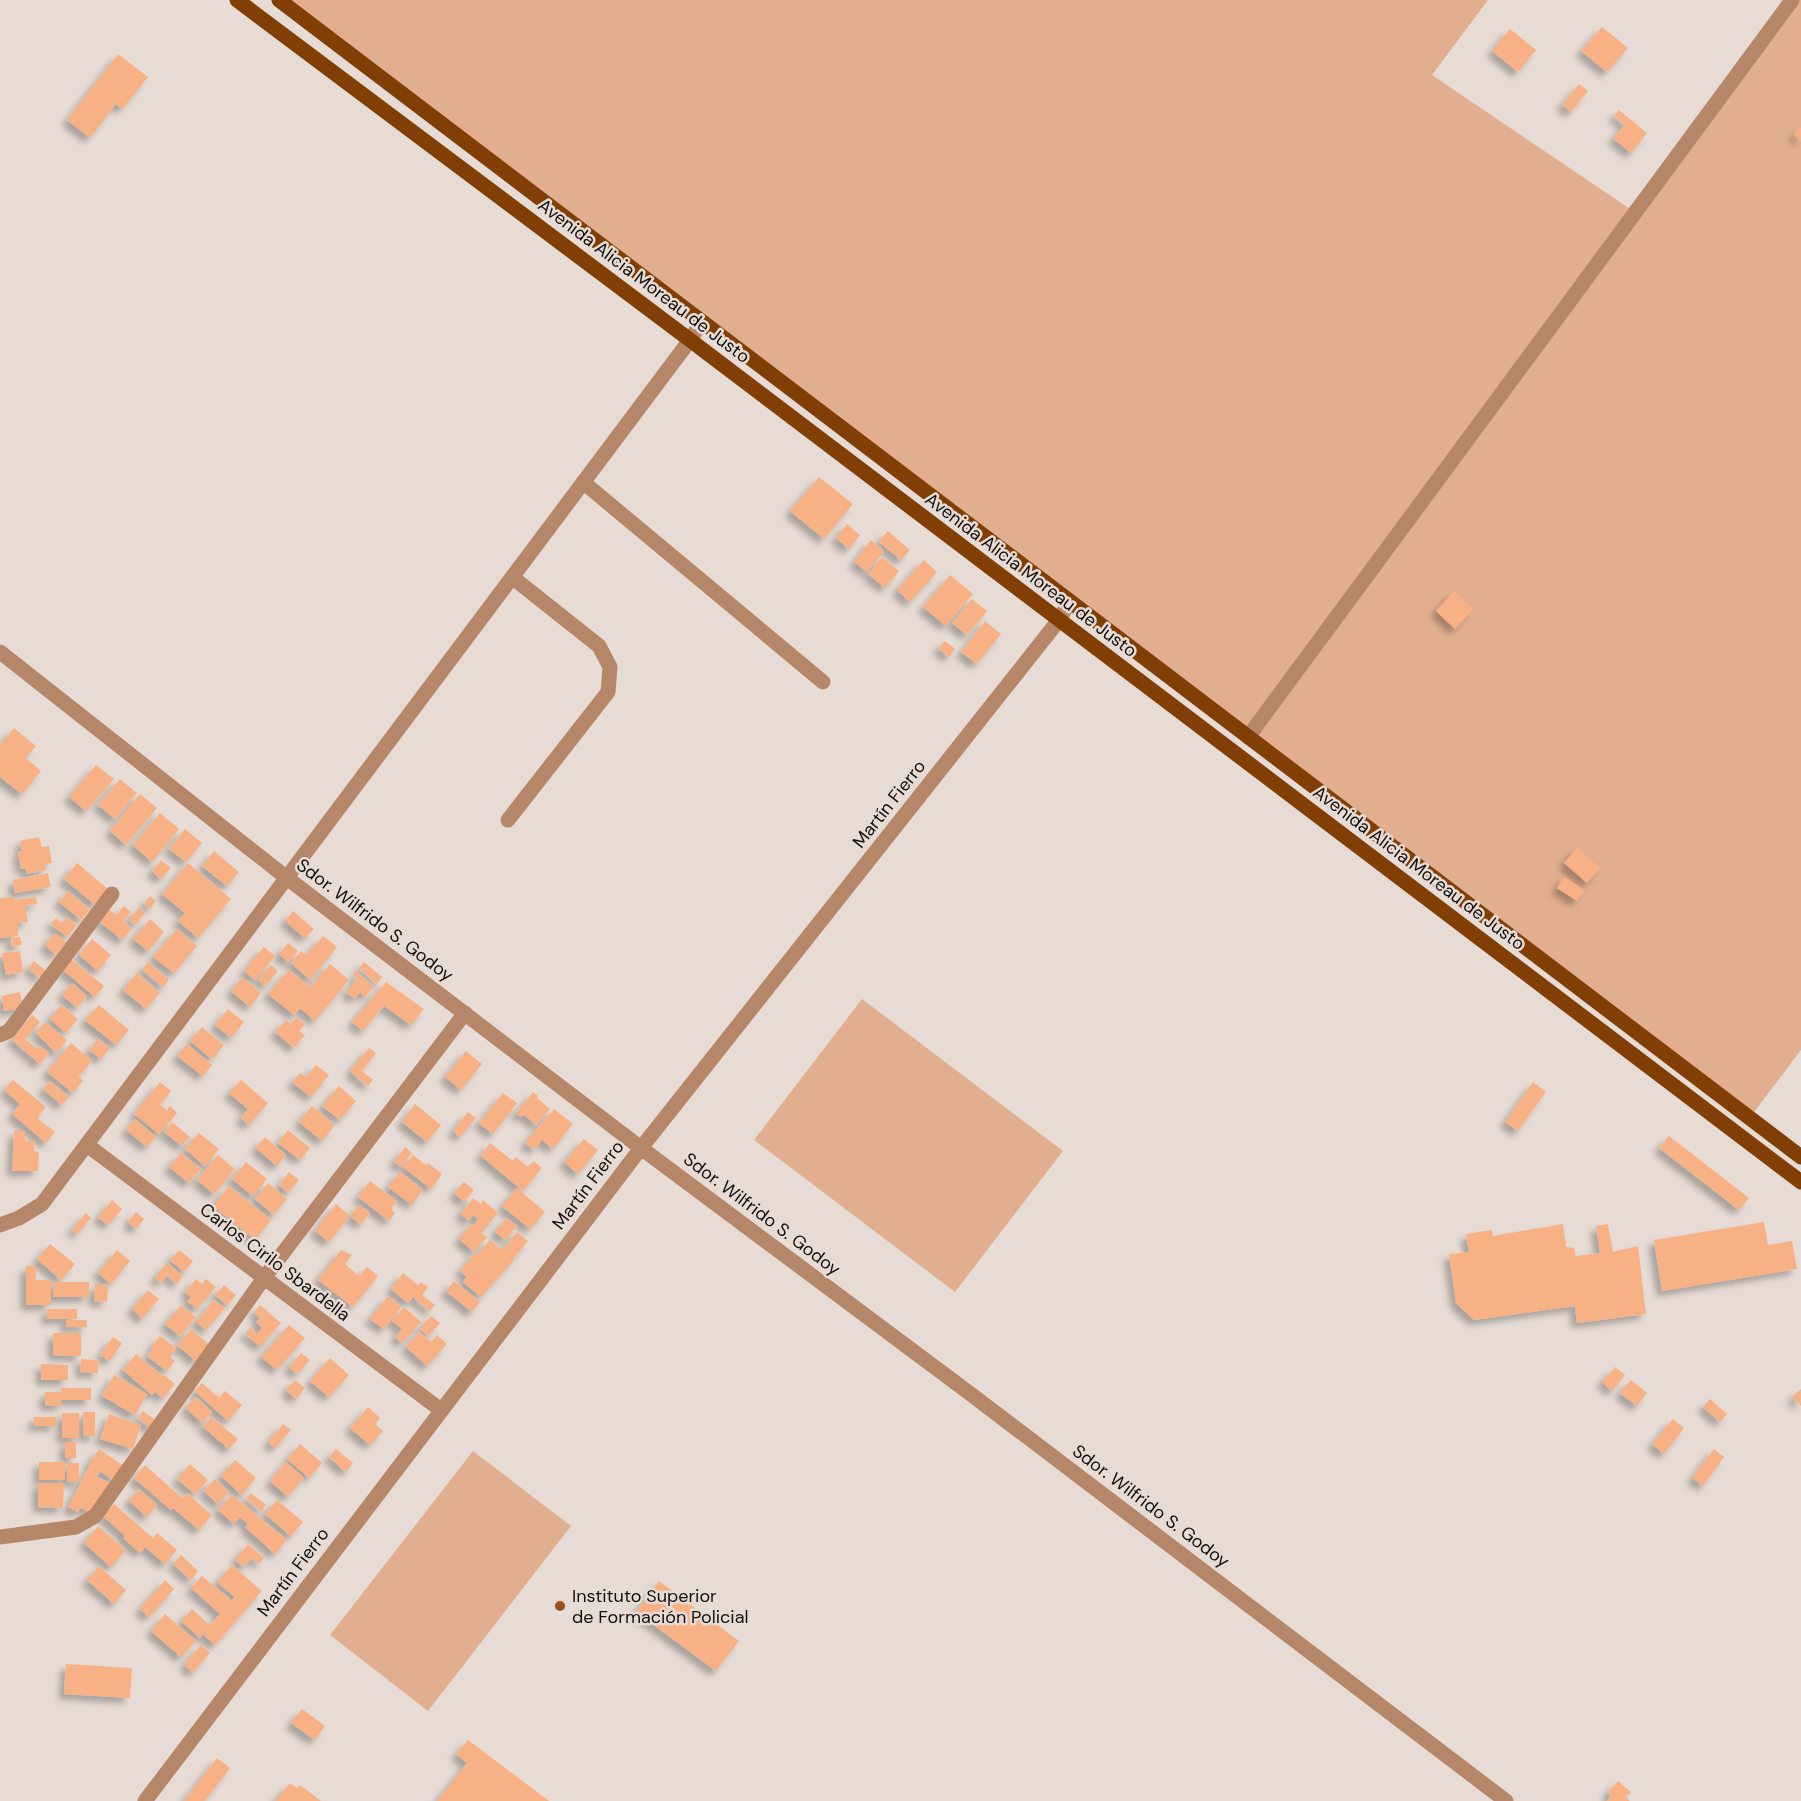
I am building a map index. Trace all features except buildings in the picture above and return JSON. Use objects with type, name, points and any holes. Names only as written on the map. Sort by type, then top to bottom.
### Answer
[{"type":"main road","name":"Avenida Alicia Moreau de Justo","points":[[237,0],[690,340],[1801,1182]]},
{"type":"main road","name":"Avenida Alicia Moreau de Justo","points":[[279,0],[1801,1157]]},
{"type":"street","points":[[1248,736],[1792,0]]},
{"type":"street","points":[[0,1225],[19,1218],[42,1204],[702,321]]},
{"type":"street","points":[[583,483],[823,682]]},
{"type":"street","points":[[508,820],[608,692],[610,666],[599,646],[512,577]]},
{"type":"street","name":"Martín Fierro","points":[[145,1801],[641,1148],[1059,620],[1070,601]]},
{"type":"street","name":"Sdor. Wilfrido S. Godoy","points":[[0,652],[287,878],[1506,1801]]},
{"type":"street","points":[[0,1035],[9,1031],[112,894]]},
{"type":"street","points":[[0,1537],[76,1527],[96,1516],[264,1278],[465,1013]]},
{"type":"street","name":"Carlos Cirilo Sbardella","points":[[87,1145],[441,1410]]},
{"type":"shaded area","points":[[276,0],[1488,0],[1432,75],[1639,215],[1796,0],[1801,0],[1801,1050],[1751,1116]]},
{"type":"shaded area","points":[[862,999],[1063,1151],[955,1292],[754,1140]]},
{"type":"shaded area","points":[[473,1451],[571,1526],[428,1711],[330,1635]]},
{"type":"place","name":"Instituto Superior de Formación Policial","points":[[560,1606]]}]
